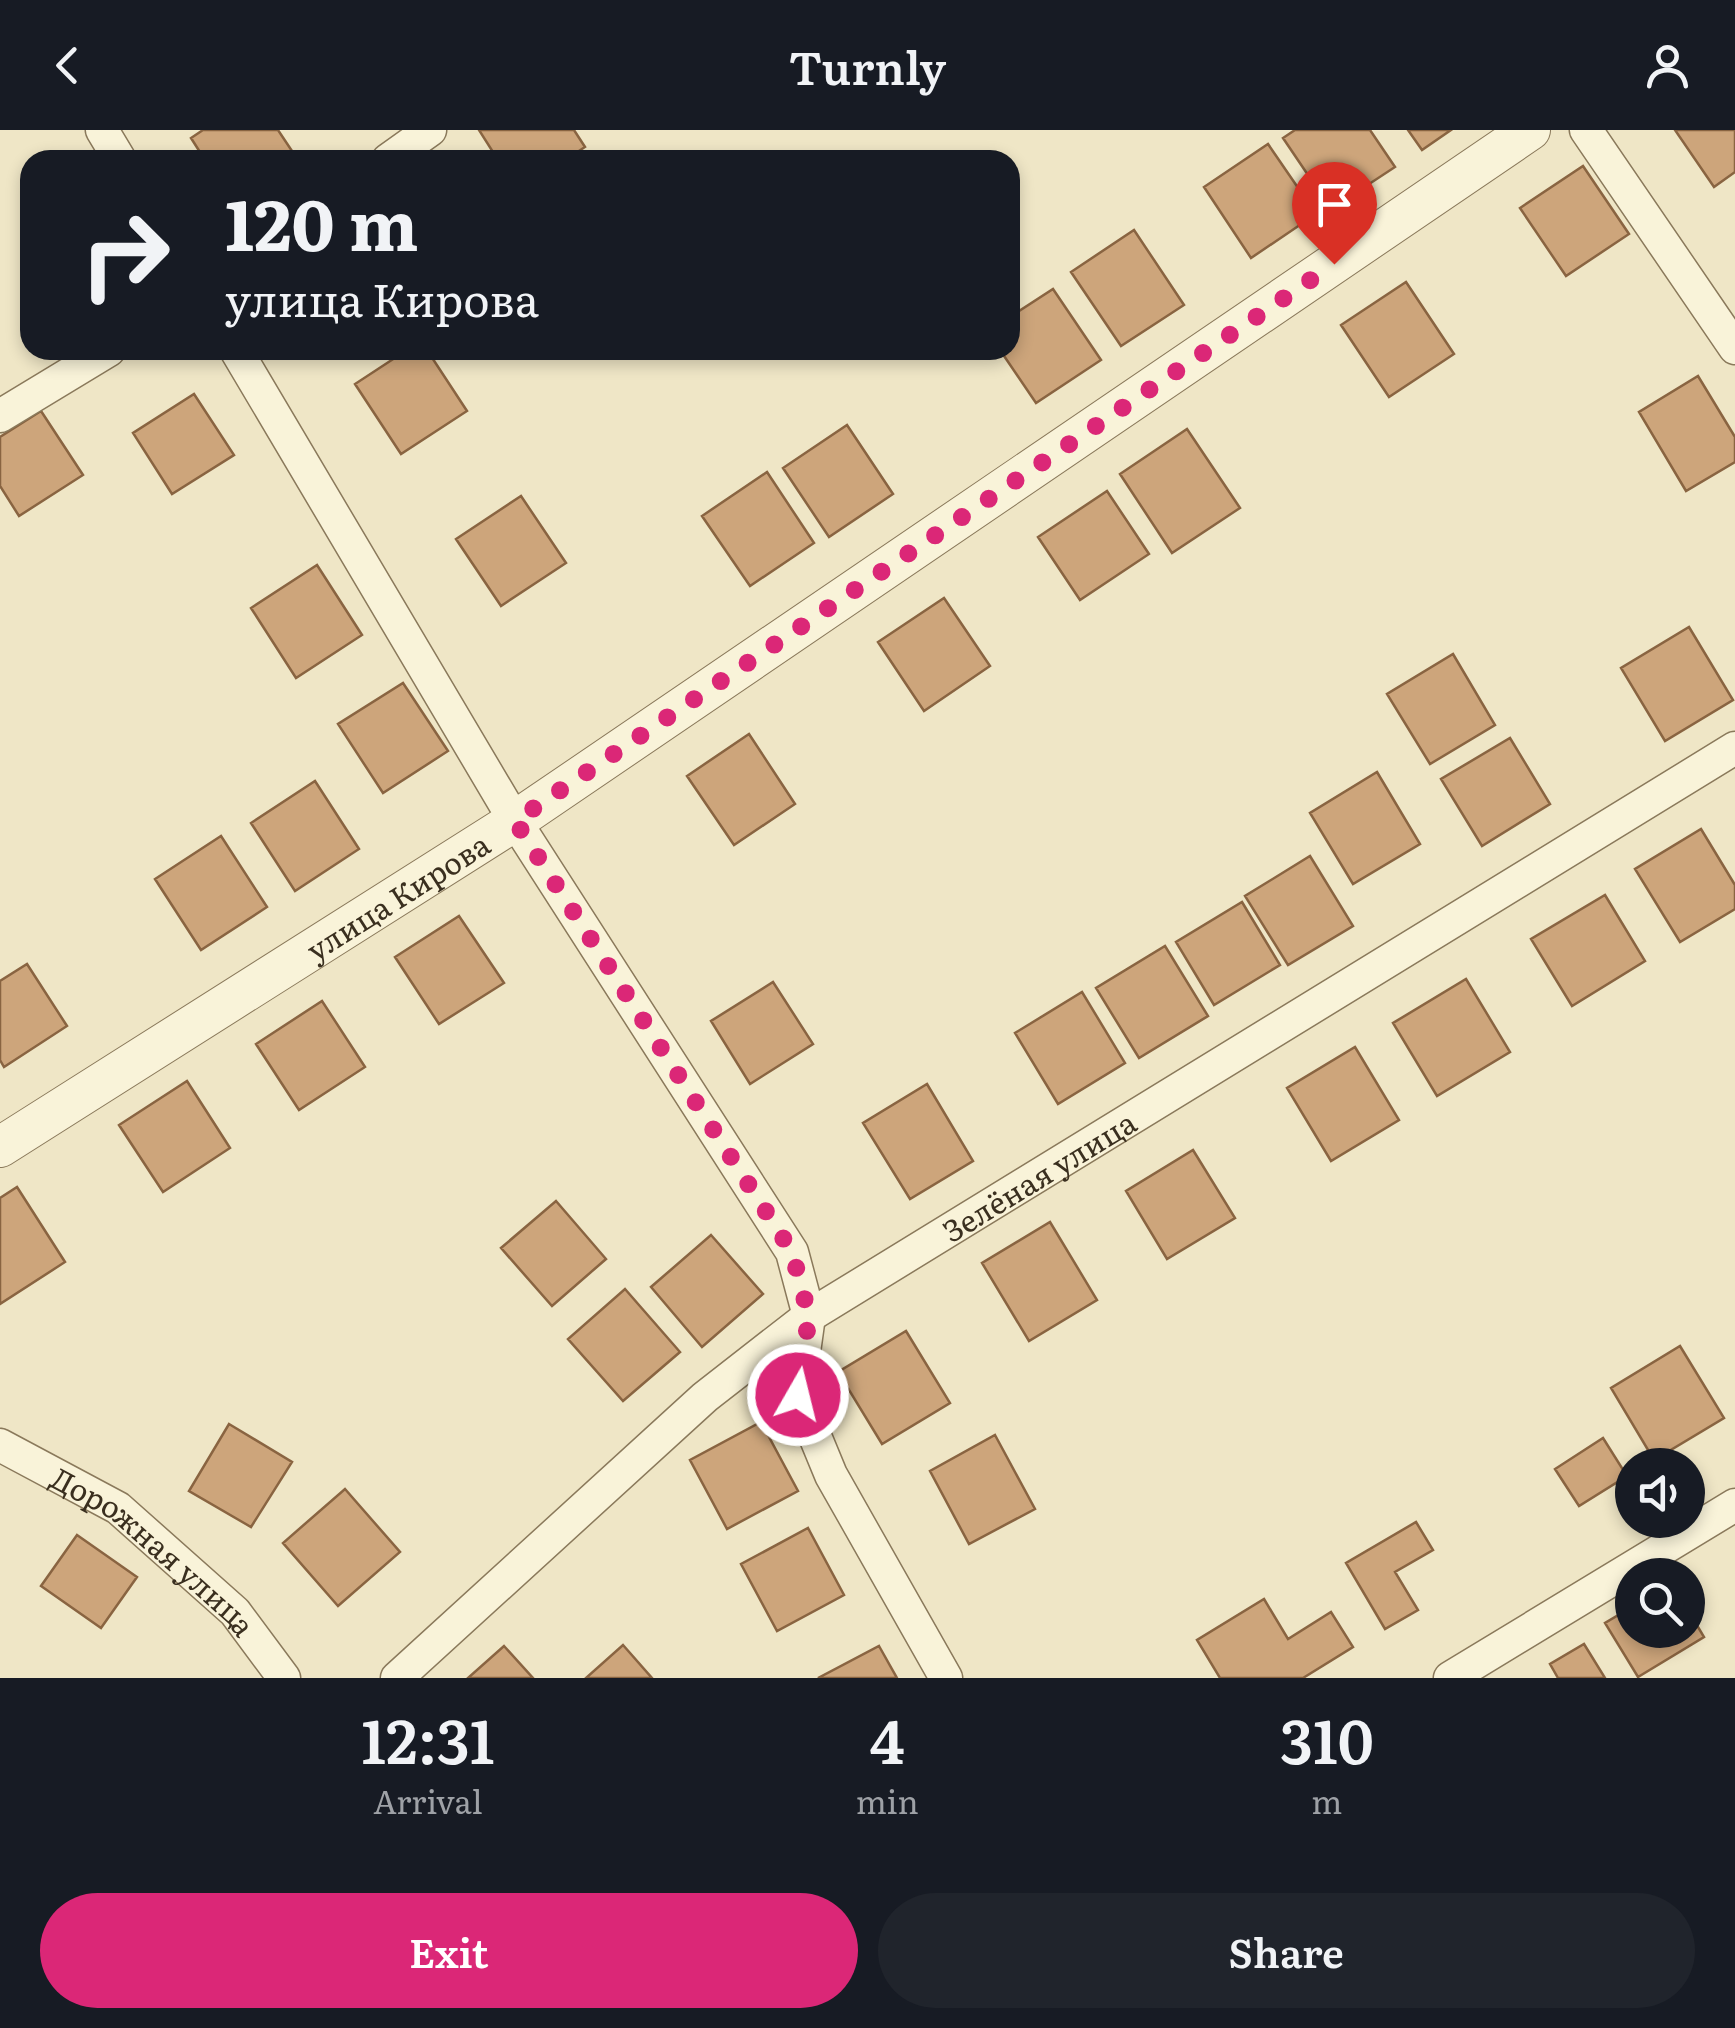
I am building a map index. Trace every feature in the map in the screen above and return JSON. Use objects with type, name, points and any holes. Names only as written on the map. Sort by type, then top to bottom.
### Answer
[{"type":"street","points":[[402,150],[430,130]]},
{"type":"street","name":"улица Кирова","points":[[0,1147],[515,821],[1530,130]]},
{"type":"street","points":[[1586,130],[1735,348]]},
{"type":"street","points":[[0,416],[92,360]]},
{"type":"street","points":[[242,360],[515,821],[792,1252],[809,1316],[798,1395],[831,1475],[946,1678]]},
{"type":"street","name":"Зелёная улица","points":[[397,1678],[705,1397],[809,1316],[1735,748]]},
{"type":"street","name":"Дорожная улица","points":[[0,1445],[118,1508],[235,1612],[284,1678]]},
{"type":"street","points":[[1450,1678],[1735,1505]]},
{"type":"building","points":[[203,130],[278,130],[291,150],[199,150],[191,138]]},
{"type":"building","points":[[479,130],[574,130],[585,147],[580,150],[492,150]]},
{"type":"building","points":[[1295,130],[1370,130],[1395,167],[1331,209],[1283,138]]},
{"type":"building","points":[[1408,130],[1451,130],[1422,150]]},
{"type":"building","points":[[1675,130],[1735,130],[1735,172],[1714,187]]},
{"type":"building","points":[[1268,144],[1316,214],[1251,258],[1204,187]]},
{"type":"building","points":[[1583,166],[1629,234],[1566,276],[1520,208]]},
{"type":"building","points":[[1134,230],[1184,305],[1121,346],[1071,272]]},
{"type":"building","points":[[1406,282],[1454,354],[1389,397],[1341,325]]},
{"type":"building","points":[[1053,289],[1101,360],[1036,403],[1007,360],[1020,360],[1020,310]]},
{"type":"building","points":[[392,360],[434,360],[467,411],[401,454],[355,384]]},
{"type":"building","points":[[1698,376],[1735,437],[1735,462],[1686,491],[1639,412]]},
{"type":"building","points":[[194,394],[234,455],[172,494],[133,433]]},
{"type":"building","points":[[41,411],[83,475],[19,516],[0,486],[0,437]]},
{"type":"building","points":[[847,425],[893,494],[829,537],[783,468]]},
{"type":"building","points":[[1187,429],[1240,508],[1172,553],[1120,474]]},
{"type":"building","points":[[767,472],[814,543],[750,586],[702,516]]},
{"type":"building","points":[[1107,491],[1149,554],[1080,600],[1038,537]]},
{"type":"building","points":[[521,496],[566,563],[501,606],[456,539]]},
{"type":"building","points":[[317,565],[362,635],[296,678],[251,608]]},
{"type":"building","points":[[944,598],[990,666],[924,711],[878,642]]},
{"type":"building","points":[[1689,627],[1733,700],[1665,741],[1621,668]]},
{"type":"building","points":[[1453,654],[1495,725],[1430,764],[1387,694]]},
{"type":"building","points":[[403,683],[448,751],[383,793],[338,724]]},
{"type":"building","points":[[749,734],[795,804],[734,845],[687,776]]},
{"type":"building","points":[[1510,738],[1550,804],[1482,846],[1441,779]]},
{"type":"building","points":[[1377,772],[1420,844],[1353,884],[1310,813]]},
{"type":"building","points":[[315,781],[359,849],[295,891],[251,823]]},
{"type":"building","points":[[1701,829],[1735,885],[1735,909],[1680,942],[1635,869]]},
{"type":"building","points":[[221,836],[267,907],[201,950],[155,879]]},
{"type":"building","points":[[1310,856],[1353,926],[1288,965],[1245,896]]},
{"type":"building","points":[[1605,895],[1645,961],[1572,1006],[1531,939]]},
{"type":"building","points":[[1242,902],[1280,965],[1214,1005],[1176,942]]},
{"type":"building","points":[[459,916],[504,983],[439,1024],[395,957]]},
{"type":"building","points":[[1165,946],[1208,1016],[1139,1058],[1096,988]]},
{"type":"building","points":[[27,964],[67,1026],[4,1067],[0,1060],[0,981]]},
{"type":"building","points":[[1466,979],[1510,1052],[1437,1096],[1393,1023]]},
{"type":"building","points":[[773,982],[813,1044],[750,1084],[711,1021]]},
{"type":"building","points":[[1082,992],[1125,1063],[1058,1104],[1015,1033]]},
{"type":"building","points":[[322,1001],[365,1067],[299,1110],[256,1044]]},
{"type":"building","points":[[1355,1047],[1399,1120],[1331,1161],[1287,1088]]},
{"type":"building","points":[[187,1081],[230,1148],[163,1192],[119,1125]]},
{"type":"building","points":[[927,1084],[973,1161],[910,1199],[863,1123]]},
{"type":"building","points":[[1193,1150],[1235,1218],[1167,1259],[1126,1191]]},
{"type":"building","points":[[17,1187],[65,1262],[0,1304],[0,1198]]},
{"type":"building","points":[[556,1201],[606,1259],[552,1306],[501,1248]]},
{"type":"building","points":[[1050,1222],[1097,1300],[1029,1341],[982,1263]]},
{"type":"building","points":[[711,1235],[763,1294],[702,1347],[651,1287]]},
{"type":"building","points":[[625,1289],[680,1352],[623,1401],[568,1339]]},
{"type":"building","points":[[906,1331],[950,1403],[882,1444],[838,1372]]},
{"type":"building","points":[[1680,1346],[1724,1418],[1674,1448],[1647,1448],[1611,1388]]},
{"type":"building","points":[[761,1422],[798,1491],[727,1529],[690,1460]]},
{"type":"building","points":[[229,1424],[292,1462],[251,1527],[189,1491]]},
{"type":"building","points":[[995,1435],[1035,1509],[969,1544],[930,1471]]},
{"type":"building","points":[[1603,1438],[1615,1457],[1615,1484],[1579,1506],[1555,1469]]},
{"type":"building","points":[[345,1489],[400,1552],[338,1606],[283,1543]]},
{"type":"building","points":[[1416,1522],[1433,1550],[1395,1572],[1418,1610],[1385,1629],[1346,1563]]},
{"type":"building","points":[[808,1528],[844,1595],[777,1631],[741,1564]]},
{"type":"building","points":[[77,1535],[137,1577],[101,1628],[41,1586]]},
{"type":"building","points":[[1264,1599],[1288,1639],[1331,1612],[1353,1647],[1303,1678],[1220,1678],[1197,1640]]},
{"type":"building","points":[[1615,1617],[1615,1639],[1605,1623]]},
{"type":"building","points":[[1584,1644],[1605,1678],[1558,1678],[1550,1664]]},
{"type":"building","points":[[623,1645],[652,1678],[586,1678]]},
{"type":"building","points":[[504,1646],[533,1678],[468,1678]]},
{"type":"building","points":[[879,1646],[897,1678],[818,1678]]},
{"type":"building","points":[[1620,1648],[1686,1648],[1638,1677]]},
{"type":"route","points":[[798,1395],[809,1316],[792,1252],[515,821],[1334,264]]}]
